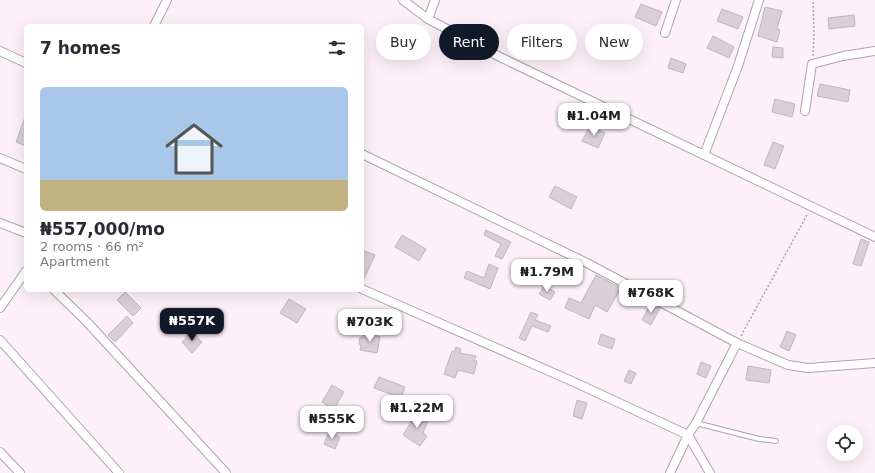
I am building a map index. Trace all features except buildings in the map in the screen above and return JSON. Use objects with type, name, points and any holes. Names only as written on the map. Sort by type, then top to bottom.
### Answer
[{"type":"street","points":[[155,24],[167,0]]},
{"type":"street","points":[[403,0],[428,19],[623,117],[875,237]]},
{"type":"street","points":[[428,19],[435,0]]},
{"type":"street","points":[[665,33],[676,0]]},
{"type":"street","points":[[704,155],[738,66],[759,0]]},
{"type":"street","points":[[0,51],[24,62]]},
{"type":"street","points":[[805,111],[812,64],[843,56],[875,51]]},
{"type":"street","points":[[364,155],[587,263],[737,342],[788,364],[808,368],[875,363]]},
{"type":"street","points":[[0,158],[24,168]]},
{"type":"street","points":[[0,223],[24,232]]},
{"type":"street","points":[[0,306],[24,274]]},
{"type":"street","points":[[364,290],[574,382],[688,435],[710,473]]},
{"type":"street","points":[[56,292],[87,322],[226,473]]},
{"type":"street","points":[[0,340],[119,473]]},
{"type":"street","points":[[670,473],[688,435],[696,423],[737,342]]},
{"type":"street","points":[[0,452],[20,473]]},
{"type":"lane","points":[[696,423],[758,439],[776,441]]},
{"type":"path","points":[[812,64],[814,33],[813,0]]},
{"type":"path","points":[[737,342],[812,207]]}]
